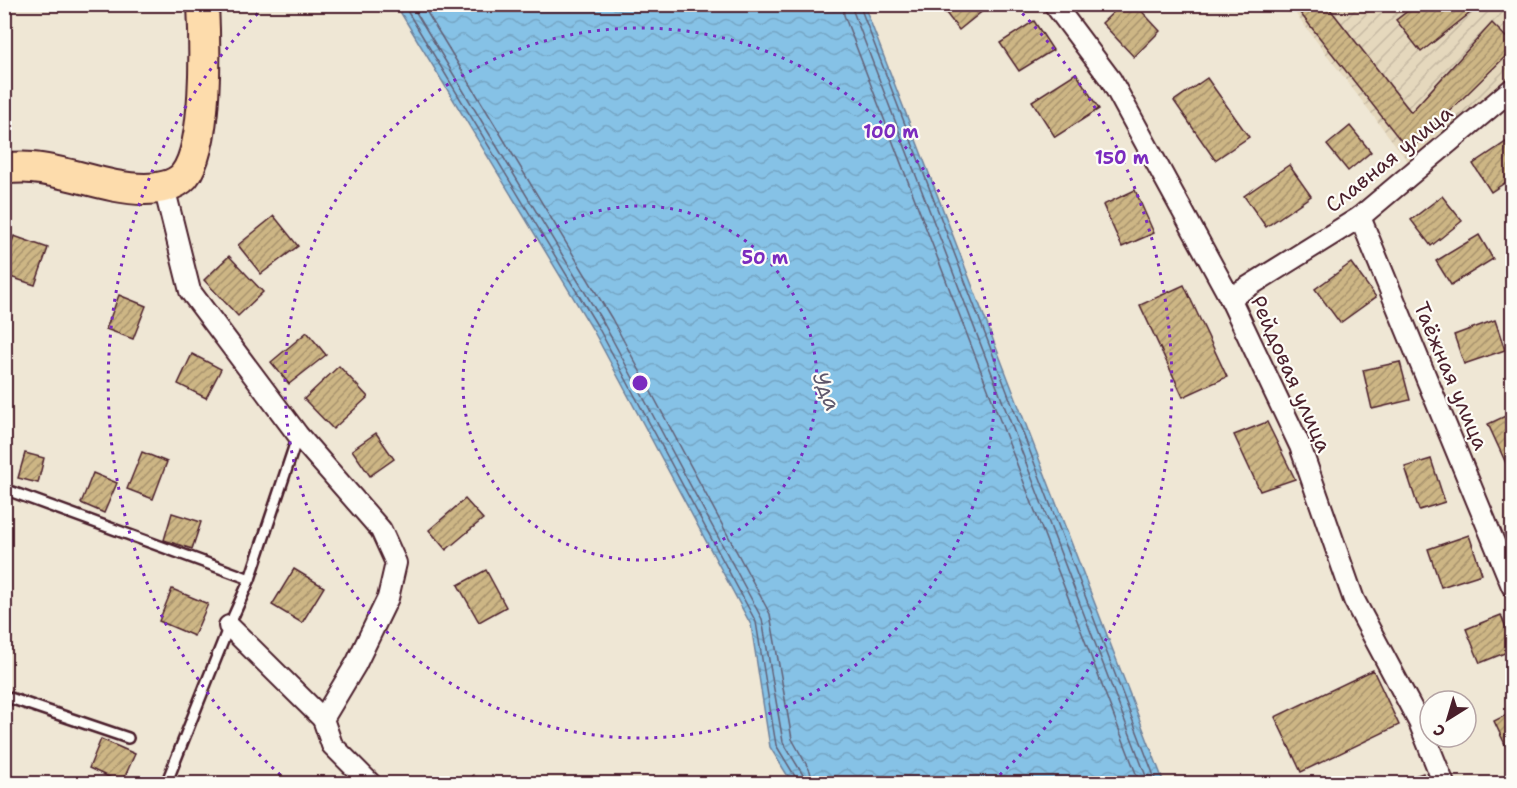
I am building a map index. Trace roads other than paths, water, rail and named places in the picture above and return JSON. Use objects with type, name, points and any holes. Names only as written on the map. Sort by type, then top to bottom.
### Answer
[{"type":"main road","points":[[4,168],[33,168],[145,189],[164,187],[183,177],[195,150],[206,64],[203,4]]},
{"type":"street","name":"Рейдовая улица","points":[[1054,4],[1111,80],[1230,298],[1300,446],[1354,600],[1419,722],[1444,783]]},
{"type":"street","name":"Славная улица","points":[[1230,298],[1360,217],[1512,89]]},
{"type":"street","points":[[164,187],[190,291],[298,435],[381,530],[396,563],[388,598],[356,664],[323,719]]},
{"type":"street","name":"Таёжная улица","points":[[1360,217],[1512,586]]},
{"type":"street","points":[[229,626],[323,719],[332,745],[371,783]]},
{"type":"lane","points":[[166,783],[250,579],[298,435]]},
{"type":"lane","points":[[4,489],[250,579]]},
{"type":"lane","points":[[4,696],[128,738]]},
{"type":"water","name":"Уда","points":[[396,5],[864,5],[1164,783],[792,783],[770,747],[751,625],[593,330]]}]
